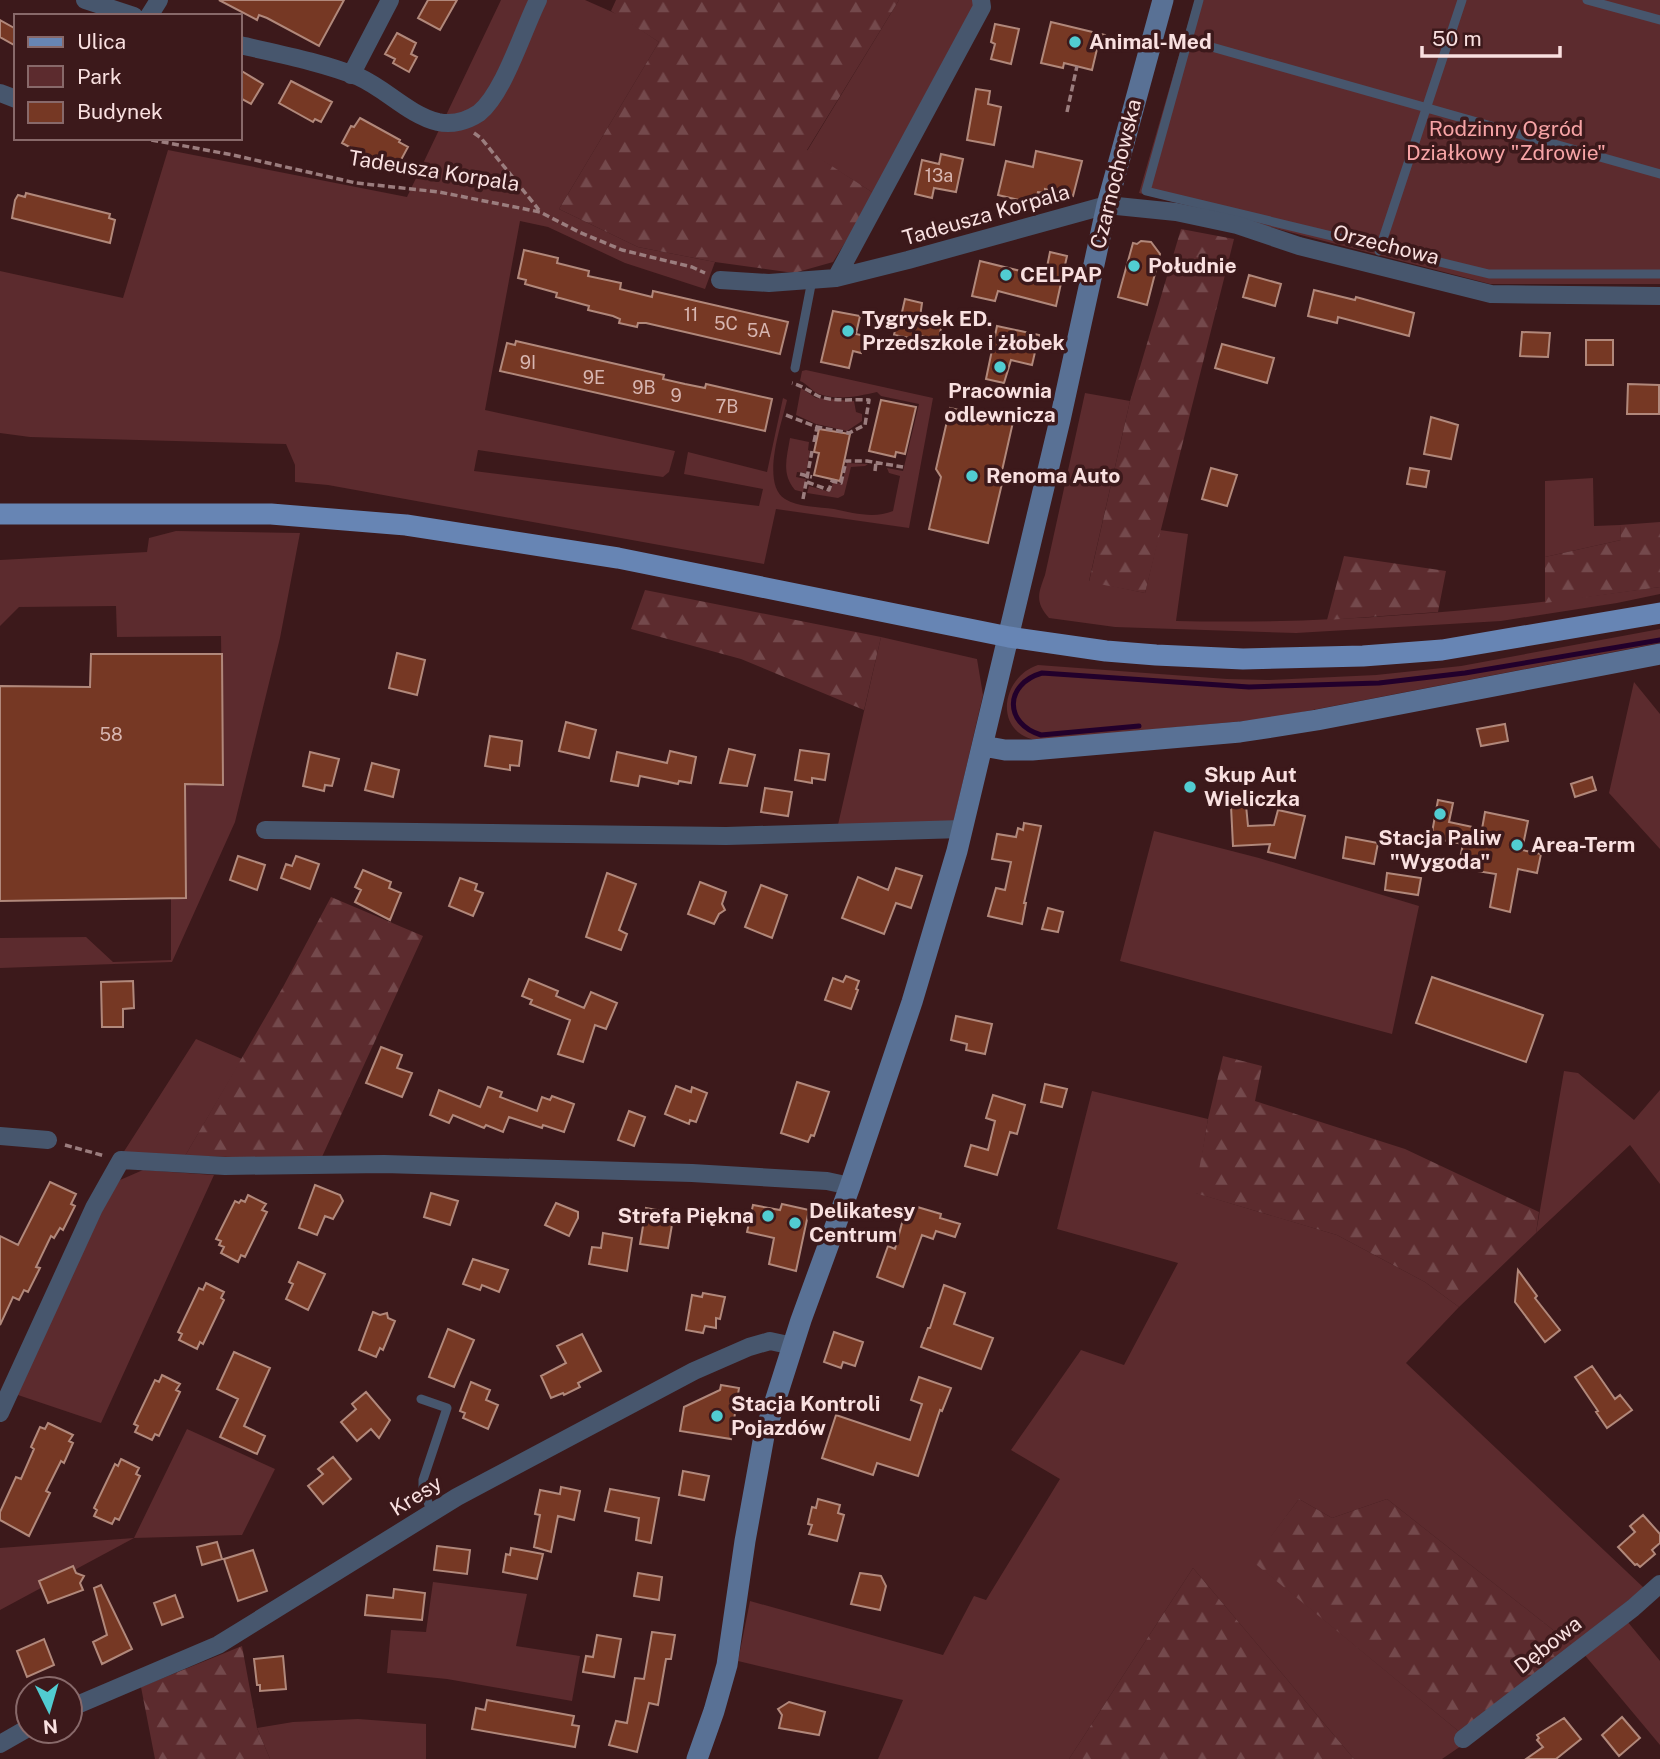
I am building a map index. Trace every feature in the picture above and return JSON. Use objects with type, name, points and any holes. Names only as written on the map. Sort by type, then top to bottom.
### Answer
[{"type":"main road","points":[[0,514],[271,514],[406,525],[618,558],[1009,637],[1106,651],[1156,655],[1243,659],[1363,656],[1454,648],[1660,613]]},
{"type":"street","points":[[85,0],[128,14]]},
{"type":"street","points":[[351,75],[390,0]]},
{"type":"street","points":[[242,46],[292,57],[351,75],[426,117],[438,122],[457,123],[478,114],[495,96],[538,0]]},
{"type":"street","points":[[836,278],[982,7],[981,0]]},
{"type":"street","name":"Czarnochowska","points":[[697,1759],[727,1665],[752,1495],[764,1436],[912,1002],[962,829],[1009,637],[1107,205],[1163,0]]},
{"type":"street","name":"Tadeusza Korpala","points":[[720,280],[769,283],[836,278],[1107,205]]},
{"type":"street","name":"Orzechowa","points":[[1107,205],[1176,212],[1237,225],[1299,246],[1491,294],[1660,296]]},
{"type":"street","points":[[983,746],[1005,750],[1032,750],[1240,732],[1405,704],[1660,654]]},
{"type":"street","points":[[265,830],[726,836],[962,829]]},
{"type":"street","points":[[0,1136],[48,1140]]},
{"type":"street","points":[[0,1413],[94,1208],[121,1160],[225,1166],[384,1164],[742,1175],[850,1185]]},
{"type":"street","name":"Kresy","points":[[84,1702],[218,1646],[457,1497],[723,1358],[770,1341],[793,1346]]},
{"type":"street","name":"Dębowa","points":[[1463,1739],[1633,1608],[1660,1584]]},
{"type":"lane","points":[[1199,0],[1146,191],[1380,250],[1489,274],[1660,274]]},
{"type":"lane","points":[[1380,250],[1462,0]]},
{"type":"lane","points":[[1587,0],[1660,20]]},
{"type":"lane","points":[[1187,40],[1660,174]]},
{"type":"lane","points":[[795,368],[812,280]]},
{"type":"lane","points":[[421,1399],[447,1408],[423,1480],[423,1489],[432,1513]]},
{"type":"path","points":[[1067,112],[1077,66]]},
{"type":"path","points":[[457,123],[481,138],[540,212]]},
{"type":"path","name":"Tadeusza Korpala","points":[[152,140],[356,183],[439,192],[540,212],[622,250],[692,267],[720,280]]},
{"type":"path","points":[[1041,192],[1041,196],[1064,200]]},
{"type":"path","points":[[786,415],[817,427],[849,433],[865,425],[869,400],[817,396],[805,386],[792,383]]},
{"type":"path","points":[[814,442],[817,427]]},
{"type":"path","points":[[803,499],[812,451]]},
{"type":"path","points":[[800,474],[829,490],[832,481],[841,483],[846,461],[876,462],[903,467]]},
{"type":"path","points":[[875,471],[876,462]]},
{"type":"path","points":[[48,1140],[121,1160]]},
{"type":"green space","points":[[501,0],[585,0],[619,15],[659,42],[559,209],[638,247],[715,262],[705,289],[625,263],[548,227],[520,221],[485,410],[675,451],[669,472],[663,477],[478,450],[474,471],[759,506],[763,489],[684,474],[688,452],[767,472],[783,398],[787,400],[773,467],[778,491],[785,499],[802,505],[863,514],[878,515],[893,511],[900,476],[889,473],[887,468],[903,471],[919,404],[881,396],[877,392],[841,397],[819,394],[800,381],[802,371],[806,370],[933,398],[909,528],[776,509],[764,564],[328,485],[295,482],[295,465],[286,444],[30,437],[0,433],[0,271],[123,298],[168,150],[407,197]]},
{"type":"green space","points":[[616,0],[899,0],[807,150],[875,194],[833,262],[794,273],[715,262],[638,247],[559,209],[659,42],[611,11]]},
{"type":"green space","points":[[899,0],[974,0],[976,10],[875,194],[807,151]]},
{"type":"green space","name":"Rodzinny Ogród Działkowy \"Zdrowie\"","points":[[1195,0],[1660,0],[1660,284],[1490,284],[1139,193]]},
{"type":"green space","points":[[1181,229],[1234,239],[1145,593],[1089,582],[1130,401]]},
{"type":"green space","points":[[801,388],[816,398],[854,401],[856,412],[862,414],[862,421],[847,431],[816,424],[796,415]]},
{"type":"green space","points":[[1085,393],[1130,401],[1089,581],[1145,593],[1160,530],[1188,534],[1176,621],[1358,618],[1540,602],[1660,587],[1660,594],[1501,621],[1296,633],[1115,627],[1049,618],[1041,607],[1039,593]]},
{"type":"green space","points":[[790,438],[809,442],[806,473],[797,472],[796,477],[806,479],[803,492],[795,490],[786,472]]},
{"type":"green space","points":[[847,463],[868,464],[851,467],[844,495],[838,498],[807,493],[809,486],[830,492],[833,482],[842,484]]},
{"type":"green space","points":[[1593,478],[1594,526],[1620,525],[1621,540],[1545,557],[1545,481]]},
{"type":"green space","points":[[1660,522],[1660,587],[1545,603],[1545,557],[1621,540],[1620,525]]},
{"type":"green space","points":[[176,531],[300,533],[280,638],[235,822],[172,962],[0,968],[0,938],[86,937],[113,962],[171,960],[171,899],[186,898],[185,784],[223,784],[221,636],[117,637],[116,606],[19,607],[0,626],[0,560],[147,552],[149,538]]},
{"type":"green space","points":[[1344,556],[1446,571],[1438,612],[1327,620]]},
{"type":"green space","points":[[645,590],[881,637],[864,710],[741,659],[631,629]]},
{"type":"green space","points":[[1660,629],[1660,643],[1266,719],[1036,740],[1022,735],[1013,727],[1008,716],[1007,704],[1016,681],[1026,671],[1038,665],[1227,679],[1376,675],[1461,666]]},
{"type":"green space","points":[[881,637],[977,659],[983,695],[953,824],[837,829]]},
{"type":"green space","points":[[1634,682],[1660,714],[1660,849],[1609,793]]},
{"type":"green space","points":[[1154,831],[1259,858],[1419,906],[1392,1034],[1120,961]]},
{"type":"green space","points":[[331,897],[423,936],[321,1159],[185,1156],[283,987]]},
{"type":"green space","points":[[196,1039],[242,1059],[185,1156],[123,1153]]},
{"type":"green space","points":[[1223,1056],[1262,1066],[1255,1101],[1405,1149],[1539,1212],[1536,1233],[1459,1307],[1425,1282],[1337,1235],[1195,1193]]},
{"type":"green space","points":[[1564,1071],[1578,1073],[1634,1120],[1660,1090],[1660,1184],[1630,1145],[1536,1233]]},
{"type":"green space","points":[[1092,1091],[1208,1119],[1196,1193],[1337,1235],[1425,1282],[1459,1307],[1406,1363],[1644,1588],[1572,1645],[1387,1499],[1332,1518],[1299,1499],[1253,1561],[1462,1734],[1461,1746],[1442,1759],[1354,1759],[1193,1568],[1069,1759],[878,1759],[903,1700],[738,1661],[750,1601],[943,1655],[974,1596],[986,1600],[1060,1479],[1011,1450],[1081,1350],[1124,1365],[1178,1263],[1057,1229]]},
{"type":"green space","points":[[143,1170],[214,1175],[101,1423],[15,1394],[106,1200],[120,1180]]},
{"type":"green space","points":[[187,1429],[275,1469],[242,1535],[134,1538]]},
{"type":"green space","points":[[1299,1499],[1332,1518],[1387,1499],[1572,1645],[1462,1734],[1252,1561]]},
{"type":"green space","points":[[134,1538],[0,1610],[0,1548]]},
{"type":"green space","points":[[1193,1568],[1354,1759],[1069,1759]]},
{"type":"green space","points":[[433,1582],[527,1594],[516,1646],[580,1656],[572,1701],[447,1679],[387,1673],[391,1630],[426,1632]]},
{"type":"green space","points":[[1627,1621],[1660,1661],[1660,1745],[1583,1653]]},
{"type":"green space","points":[[242,1646],[257,1728],[270,1759],[155,1759],[141,1687]]},
{"type":"green space","points":[[358,1719],[426,1724],[426,1759],[270,1759],[257,1728],[293,1722]]},
{"type":"building","points":[[219,0],[344,0],[319,46],[267,18],[259,15],[257,20]]},
{"type":"building","points":[[428,0],[457,0],[440,30],[418,18]]},
{"type":"building","points":[[0,20],[14,28],[14,45],[0,37]]},
{"type":"building","name":"Animal-Med","points":[[1051,22],[1105,35],[1101,50],[1097,49],[1092,70],[1064,63],[1063,68],[1041,63]]},
{"type":"building","points":[[995,24],[1019,29],[1011,64],[991,59],[995,44],[991,42]]},
{"type":"building","points":[[397,33],[416,43],[411,54],[417,57],[409,72],[393,63],[395,59],[385,54]]},
{"type":"building","points":[[242,71],[263,84],[251,104],[242,99]]},
{"type":"building","points":[[291,81],[332,102],[321,122],[315,119],[313,122],[279,103]]},
{"type":"building","points":[[976,89],[990,91],[988,104],[1001,107],[994,145],[967,140]]},
{"type":"building","points":[[360,118],[408,147],[395,171],[342,143],[351,126],[354,127]]},
{"type":"building","points":[[1036,151],[1082,161],[1073,196],[1045,189],[1045,193],[1038,192],[1035,204],[998,195],[1006,161],[1033,167]]},
{"type":"building","points":[[941,154],[963,159],[956,192],[934,188],[932,198],[915,194],[922,160],[939,164]]},
{"type":"building","points":[[26,193],[110,214],[109,218],[115,220],[110,243],[12,218],[15,200],[18,195],[25,197]]},
{"type":"building","points":[[1151,242],[1160,254],[1147,305],[1118,297],[1133,243]]},
{"type":"building","points":[[524,250],[558,258],[557,263],[589,271],[588,276],[621,283],[620,289],[652,297],[653,291],[788,322],[780,354],[646,323],[638,323],[637,327],[619,323],[620,319],[613,316],[588,310],[589,306],[556,297],[557,293],[525,284],[526,280],[518,278]]},
{"type":"building","points":[[1050,252],[1067,256],[1056,306],[998,291],[995,301],[972,296],[980,261],[1045,277]]},
{"type":"building","points":[[1249,275],[1281,284],[1275,306],[1243,297]]},
{"type":"building","points":[[1314,290],[1355,300],[1356,297],[1414,313],[1409,336],[1338,317],[1337,323],[1308,316]]},
{"type":"building","points":[[905,299],[922,303],[920,317],[942,322],[939,340],[916,335],[915,339],[894,335]]},
{"type":"building","points":[[833,311],[860,316],[856,334],[865,336],[861,353],[853,351],[849,368],[821,362]]},
{"type":"building","points":[[997,326],[1039,335],[1032,365],[1011,360],[1004,383],[986,379]]},
{"type":"building","points":[[1522,332],[1550,333],[1548,357],[1520,356]]},
{"type":"building","points":[[1586,340],[1613,340],[1613,365],[1586,365]]},
{"type":"building","points":[[516,341],[664,375],[663,379],[685,384],[705,388],[706,384],[772,399],[765,431],[500,371],[507,343],[515,345]]},
{"type":"building","points":[[1222,344],[1274,358],[1267,383],[1215,368]]},
{"type":"building","points":[[1628,384],[1659,385],[1659,414],[1627,414]]},
{"type":"building","points":[[881,400],[916,407],[905,454],[896,452],[895,457],[869,451]]},
{"type":"building","name":"Renoma Auto","points":[[950,408],[1013,422],[988,543],[929,529],[941,477],[936,469]]},
{"type":"building","points":[[1431,417],[1458,425],[1451,459],[1424,454]]},
{"type":"building","points":[[819,429],[850,434],[840,481],[814,475],[819,453],[814,452]]},
{"type":"building","points":[[1211,468],[1237,475],[1227,506],[1202,499]]},
{"type":"building","points":[[1410,468],[1429,471],[1426,487],[1407,484]]},
{"type":"building","points":[[397,653],[425,660],[417,695],[389,688]]},
{"type":"building","points":[[91,654],[222,654],[223,785],[185,784],[186,898],[0,901],[0,686],[90,687]]},
{"type":"building","points":[[566,722],[596,730],[589,758],[559,751]]},
{"type":"building","points":[[1505,724],[1508,741],[1481,746],[1477,729]]},
{"type":"building","points":[[490,736],[522,741],[519,766],[510,765],[510,770],[485,766]]},
{"type":"building","points":[[729,749],[755,755],[747,786],[720,783]]},
{"type":"building","points":[[800,750],[829,754],[825,780],[812,778],[812,783],[795,780]]},
{"type":"building","points":[[670,751],[696,757],[691,783],[679,781],[678,784],[640,776],[638,786],[611,781],[617,752],[667,763]]},
{"type":"building","points":[[310,752],[339,759],[332,786],[325,785],[324,791],[303,786]]},
{"type":"building","points":[[372,763],[399,770],[393,797],[365,790]]},
{"type":"building","points":[[1592,777],[1596,790],[1575,797],[1571,784]]},
{"type":"building","points":[[765,788],[792,792],[788,816],[761,812]]},
{"type":"building","points":[[1438,800],[1453,803],[1449,822],[1482,829],[1485,812],[1528,821],[1522,850],[1541,854],[1537,873],[1518,869],[1510,912],[1490,907],[1496,874],[1458,868],[1463,844],[1431,838]]},
{"type":"building","points":[[1246,805],[1248,826],[1274,825],[1278,810],[1305,816],[1295,858],[1268,852],[1270,844],[1233,846],[1231,806]]},
{"type":"building","points":[[1024,823],[1041,826],[1022,924],[988,916],[996,888],[1005,890],[1011,862],[992,859],[997,834],[1016,837],[1018,828],[1023,830]]},
{"type":"building","points":[[1346,837],[1378,843],[1374,864],[1343,858]]},
{"type":"building","points":[[238,856],[265,865],[257,890],[230,880]]},
{"type":"building","points":[[296,856],[319,864],[310,889],[281,878],[286,864],[292,866]]},
{"type":"building","points":[[896,868],[922,876],[911,908],[896,903],[884,934],[842,918],[858,877],[888,890]]},
{"type":"building","points":[[363,870],[391,882],[389,888],[401,893],[390,920],[355,902],[361,890],[355,887]]},
{"type":"building","points":[[607,873],[636,884],[619,930],[627,934],[621,950],[586,937]]},
{"type":"building","points":[[1387,873],[1421,878],[1418,895],[1385,890]]},
{"type":"building","points":[[460,878],[477,884],[475,890],[483,893],[473,916],[449,906]]},
{"type":"building","points":[[700,882],[726,892],[722,904],[725,910],[719,914],[714,924],[688,914]]},
{"type":"building","points":[[761,885],[787,895],[772,938],[745,927]]},
{"type":"building","points":[[1048,908],[1063,912],[1058,932],[1042,929]]},
{"type":"building","points":[[846,976],[859,981],[851,1009],[825,1000],[833,978],[843,982]]},
{"type":"building","points":[[1432,977],[1543,1015],[1526,1062],[1416,1023]]},
{"type":"building","points":[[529,979],[558,991],[556,996],[584,1008],[591,992],[617,1003],[606,1029],[595,1025],[583,1062],[558,1054],[570,1020],[530,1004],[532,1000],[522,996]]},
{"type":"building","points":[[133,981],[134,1008],[123,1009],[123,1027],[102,1027],[101,982]]},
{"type":"building","points":[[956,1016],[992,1024],[985,1054],[966,1050],[967,1044],[951,1040]]},
{"type":"building","points":[[381,1047],[402,1055],[397,1068],[412,1073],[402,1097],[366,1083]]},
{"type":"building","points":[[797,1082],[829,1092],[814,1136],[811,1135],[808,1142],[781,1133]]},
{"type":"building","points":[[1045,1084],[1067,1089],[1062,1107],[1041,1102]]},
{"type":"building","points":[[676,1086],[691,1092],[692,1087],[707,1093],[696,1122],[690,1120],[689,1124],[665,1114]]},
{"type":"building","points":[[488,1087],[502,1092],[500,1097],[537,1111],[542,1097],[550,1100],[552,1096],[574,1104],[564,1132],[509,1117],[503,1132],[486,1125],[484,1128],[453,1115],[449,1123],[430,1115],[439,1090],[480,1107]]},
{"type":"building","points":[[993,1095],[1025,1105],[1017,1134],[1010,1132],[997,1175],[965,1166],[971,1145],[988,1150],[995,1121],[986,1118]]},
{"type":"building","points":[[629,1111],[645,1117],[634,1146],[618,1140]]},
{"type":"building","points":[[50,1182],[76,1194],[71,1204],[75,1206],[63,1230],[60,1228],[54,1238],[51,1236],[28,1292],[24,1290],[19,1300],[13,1297],[0,1325],[0,1236],[18,1245]]},
{"type":"building","points":[[315,1185],[340,1195],[343,1201],[333,1219],[325,1216],[317,1235],[299,1228]]},
{"type":"building","points":[[431,1193],[458,1201],[450,1225],[424,1217]]},
{"type":"building","points":[[248,1195],[266,1204],[262,1210],[267,1212],[245,1257],[241,1255],[238,1262],[221,1253],[224,1247],[219,1245],[221,1241],[216,1239],[235,1201],[245,1202]]},
{"type":"building","points":[[556,1203],[578,1212],[578,1218],[569,1236],[545,1225]]},
{"type":"building","points":[[782,1204],[809,1210],[796,1271],[769,1264],[774,1238],[747,1232],[753,1205],[780,1210]]},
{"type":"building","points":[[914,1206],[941,1214],[940,1218],[960,1224],[955,1237],[936,1231],[933,1239],[922,1235],[903,1287],[877,1277],[888,1246],[895,1249],[905,1212],[912,1214]]},
{"type":"building","points":[[646,1208],[674,1213],[668,1248],[640,1244]]},
{"type":"building","points":[[603,1233],[632,1238],[627,1271],[589,1264],[592,1247],[601,1248]]},
{"type":"building","points":[[473,1259],[508,1270],[499,1292],[482,1285],[480,1290],[463,1284]]},
{"type":"building","points":[[298,1262],[325,1274],[308,1310],[286,1299],[293,1284],[289,1282]]},
{"type":"building","points":[[1518,1270],[1537,1296],[1535,1298],[1560,1330],[1545,1342],[1515,1302]]},
{"type":"building","points":[[206,1283],[224,1292],[221,1298],[224,1300],[203,1344],[200,1342],[197,1349],[179,1340],[182,1334],[178,1332],[199,1288],[203,1290]]},
{"type":"building","points":[[944,1285],[965,1293],[954,1324],[993,1338],[981,1369],[921,1347]]},
{"type":"building","points":[[703,1293],[725,1297],[720,1319],[716,1318],[716,1328],[705,1326],[703,1333],[686,1330],[692,1295],[702,1297]]},
{"type":"building","points":[[373,1312],[380,1315],[387,1313],[388,1318],[395,1321],[383,1350],[380,1348],[376,1357],[359,1350]]},
{"type":"building","points":[[448,1329],[474,1340],[454,1387],[429,1377]]},
{"type":"building","points":[[834,1332],[863,1342],[855,1366],[843,1362],[841,1368],[824,1362]]},
{"type":"building","points":[[582,1334],[601,1371],[578,1383],[580,1387],[551,1398],[541,1376],[566,1363],[557,1346]]},
{"type":"building","points":[[234,1352],[270,1368],[244,1426],[265,1436],[257,1454],[220,1437],[238,1399],[217,1389]]},
{"type":"building","points":[[1592,1366],[1615,1399],[1620,1395],[1632,1410],[1607,1428],[1575,1377]]},
{"type":"building","points":[[162,1375],[180,1384],[176,1390],[180,1392],[159,1436],[155,1434],[152,1440],[135,1432],[138,1426],[134,1424],[155,1380],[159,1382]]},
{"type":"building","points":[[919,1377],[951,1388],[942,1411],[940,1410],[918,1476],[877,1463],[873,1475],[822,1458],[836,1415],[910,1440],[922,1404],[911,1400]]},
{"type":"building","points":[[471,1382],[490,1390],[486,1400],[498,1405],[488,1429],[463,1418],[465,1413],[460,1411]]},
{"type":"building","points":[[721,1385],[739,1388],[731,1439],[680,1431],[684,1407],[720,1390]]},
{"type":"building","points":[[366,1392],[390,1420],[379,1438],[371,1429],[357,1441],[341,1422],[356,1409],[352,1404]]},
{"type":"building","points":[[48,1423],[73,1435],[69,1441],[73,1443],[46,1491],[50,1493],[29,1536],[0,1520],[0,1512],[16,1477],[21,1479],[40,1427],[45,1429]]},
{"type":"building","points":[[333,1457],[351,1479],[323,1504],[308,1486],[323,1474],[318,1469]]},
{"type":"building","points":[[121,1459],[139,1468],[136,1474],[140,1476],[119,1520],[115,1518],[112,1524],[94,1516],[97,1510],[94,1508],[115,1464],[118,1466]]},
{"type":"building","points":[[683,1471],[709,1476],[704,1500],[679,1495]]},
{"type":"building","points":[[561,1487],[580,1491],[574,1520],[558,1516],[551,1552],[534,1547],[540,1515],[535,1514],[540,1490],[560,1494]]},
{"type":"building","points":[[610,1489],[659,1498],[651,1543],[636,1540],[639,1518],[605,1511]]},
{"type":"building","points":[[818,1499],[840,1505],[838,1513],[844,1515],[837,1541],[809,1534],[812,1507],[816,1508]]},
{"type":"building","points":[[1643,1515],[1660,1534],[1660,1543],[1652,1550],[1655,1554],[1640,1567],[1618,1547],[1635,1532],[1630,1526]]},
{"type":"building","points":[[217,1542],[222,1559],[202,1565],[197,1547]]},
{"type":"building","points":[[437,1546],[470,1550],[467,1574],[434,1570]]},
{"type":"building","points":[[511,1548],[543,1554],[537,1579],[503,1572],[506,1554],[510,1555]]},
{"type":"building","points":[[253,1550],[267,1591],[238,1601],[224,1559]]},
{"type":"building","points":[[73,1566],[76,1573],[84,1576],[80,1583],[83,1590],[48,1603],[39,1581]]},
{"type":"building","points":[[638,1573],[662,1577],[659,1600],[634,1596]]},
{"type":"building","points":[[860,1573],[881,1576],[886,1586],[880,1610],[851,1604]]},
{"type":"building","points":[[101,1585],[132,1649],[102,1664],[93,1642],[107,1635],[94,1588]]},
{"type":"building","points":[[394,1589],[425,1593],[422,1620],[365,1615],[367,1595],[393,1598]]},
{"type":"building","points":[[175,1595],[183,1617],[162,1625],[154,1603]]},
{"type":"building","points":[[652,1632],[675,1635],[671,1659],[666,1659],[658,1705],[649,1703],[637,1752],[609,1745],[616,1721],[627,1723],[635,1678],[644,1679]]},
{"type":"building","points":[[597,1635],[621,1639],[614,1677],[583,1672],[586,1656],[593,1657]]},
{"type":"building","points":[[44,1639],[54,1665],[26,1675],[17,1651]]},
{"type":"building","points":[[283,1656],[286,1689],[260,1691],[254,1659]]},
{"type":"building","points":[[487,1700],[574,1716],[572,1725],[579,1726],[575,1747],[472,1729],[476,1708],[485,1710]]},
{"type":"building","points":[[789,1702],[825,1712],[819,1735],[779,1728],[782,1715],[778,1709]]},
{"type":"building","points":[[1622,1717],[1640,1738],[1619,1756],[1602,1735]]},
{"type":"building","points":[[1564,1718],[1581,1739],[1556,1759],[1526,1759],[1543,1747],[1537,1740],[1537,1735]]},
{"type":"waterway","points":[[1139,726],[1041,735],[1020,722],[1013,704],[1021,686],[1042,673],[1249,687],[1379,683],[1465,673],[1660,640]]},
{"type":"place","name":"Animal-Med","points":[[1075,42]]},
{"type":"place","name":"Południe","points":[[1134,266]]},
{"type":"place","name":"CELPAP","points":[[1006,275]]},
{"type":"place","name":"Tygrysek ED. Przedszkole i żłobek","points":[[848,331]]},
{"type":"place","name":"Pracownia odlewnicza","points":[[1000,367]]},
{"type":"place","name":"Renoma Auto","points":[[972,476]]},
{"type":"place","name":"Skup Aut Wieliczka","points":[[1190,787]]},
{"type":"place","name":"Stacja Paliw \"Wygoda\"","points":[[1440,814]]},
{"type":"place","name":"Area-Term","points":[[1517,845]]},
{"type":"place","name":"Strefa Piękna","points":[[768,1216]]},
{"type":"place","name":"Delikatesy Centrum","points":[[795,1223]]},
{"type":"place","name":"Stacja Kontroli Pojazdów","points":[[717,1416]]}]
